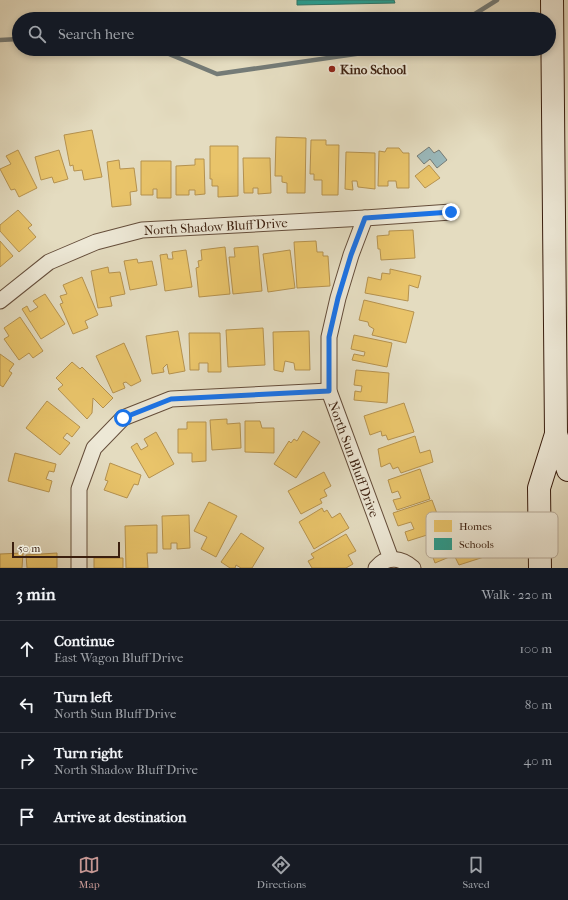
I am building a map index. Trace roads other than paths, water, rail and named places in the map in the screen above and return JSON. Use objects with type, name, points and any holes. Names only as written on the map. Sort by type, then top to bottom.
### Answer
[{"type":"main road","points":[[552,0],[552,12]]},
{"type":"main road","points":[[553,56],[562,430],[568,470]]},
{"type":"main road","points":[[539,512],[539,488],[562,430]]},
{"type":"main road","points":[[540,558],[540,568]]},
{"type":"street","name":"North Shadow Bluff Drive","points":[[0,301],[48,262],[96,242],[142,230],[451,212]]},
{"type":"street","name":"North Sun Bluff Drive","points":[[365,218],[338,298],[329,337],[329,391],[392,559]]},
{"type":"street","points":[[79,568],[79,489],[94,448],[123,418],[171,399],[329,391]]},
{"type":"street","points":[[376,568],[384,561],[392,559],[400,560],[413,568]]},
{"type":"water","points":[[429,147],[434,153],[439,150],[447,160],[437,168],[430,159],[424,164],[417,156]]},
{"type":"waterway","points":[[478,12],[497,0]]},
{"type":"waterway","points":[[0,40],[12,39]]},
{"type":"waterway","points":[[174,56],[217,74],[342,56]]},
{"type":"place","name":"Kino School","points":[[332,69]]}]
